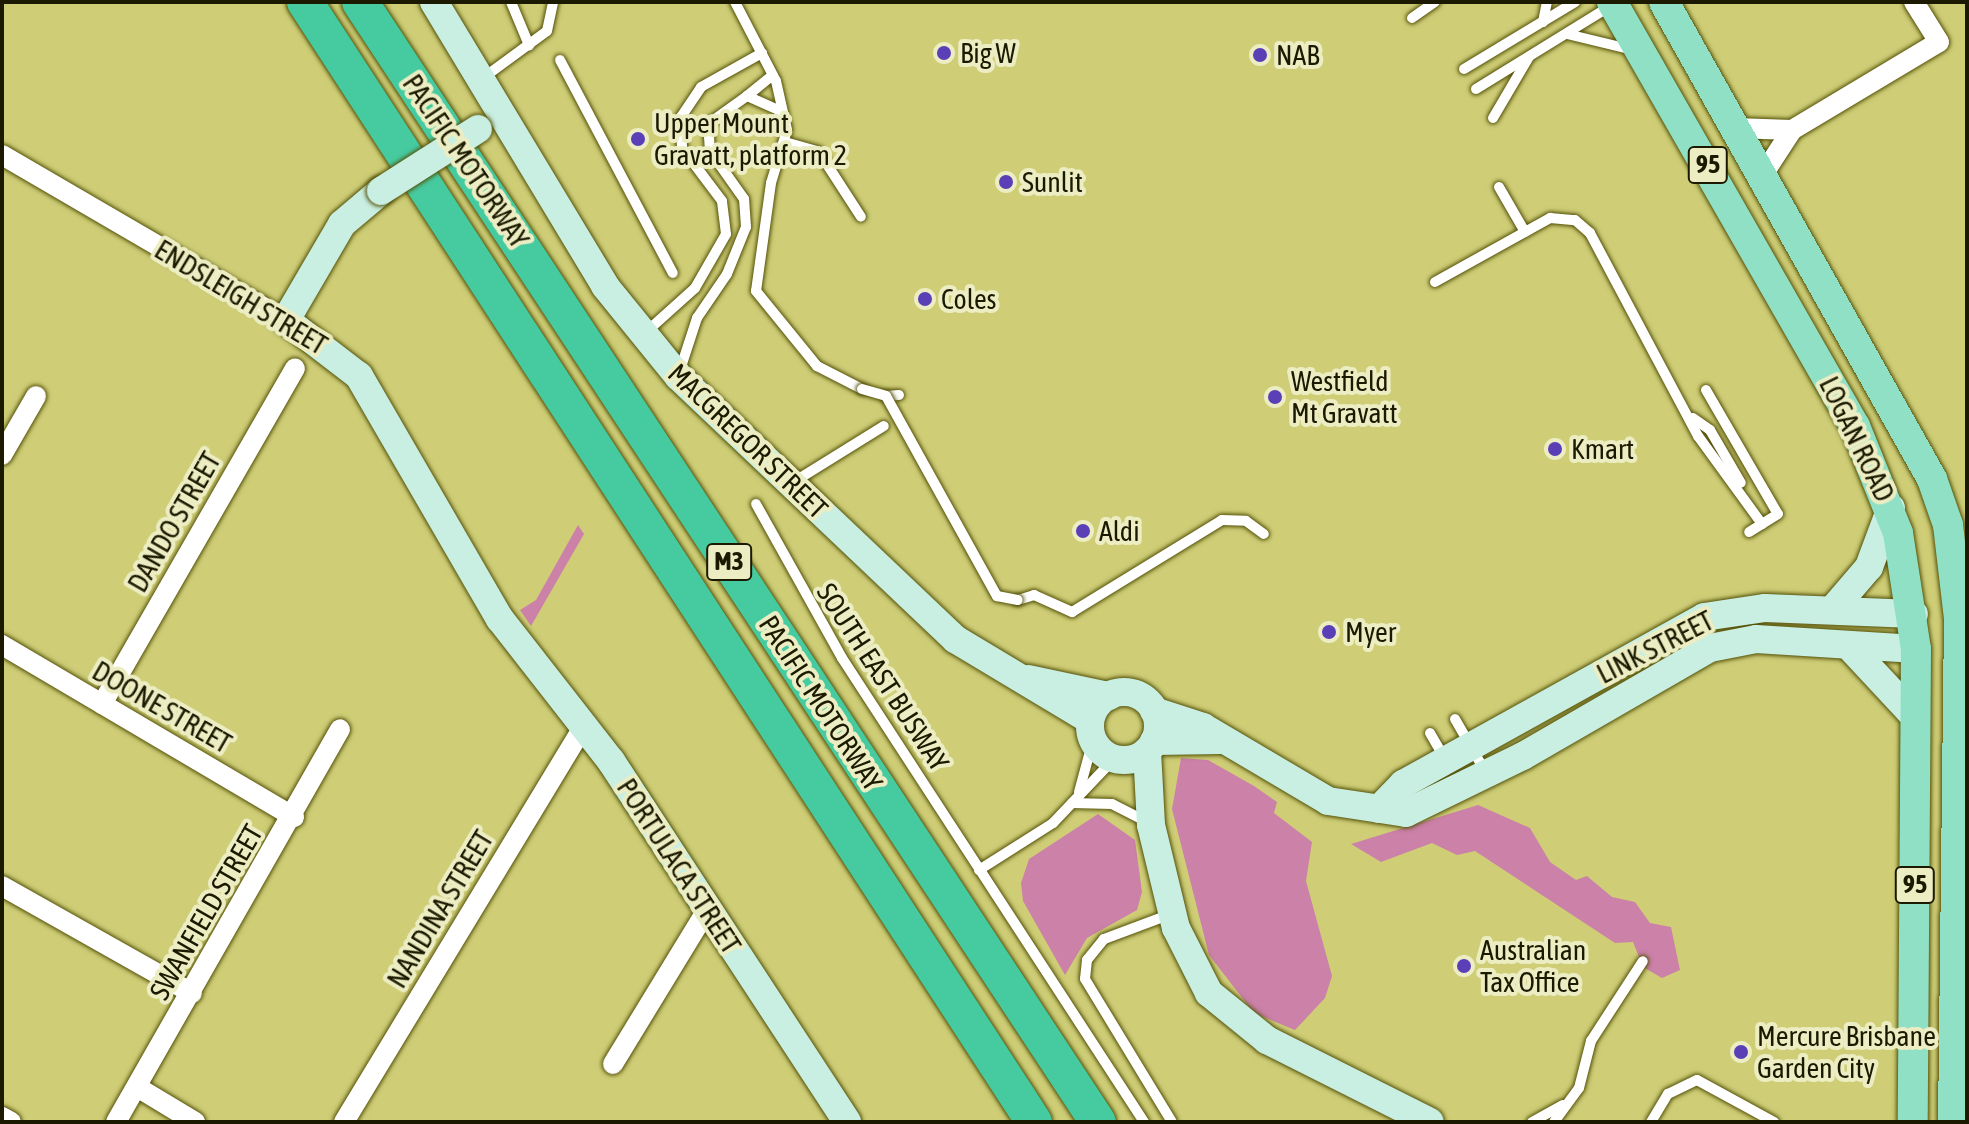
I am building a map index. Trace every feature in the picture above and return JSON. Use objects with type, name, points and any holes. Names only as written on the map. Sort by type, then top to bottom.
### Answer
[{"type":"highway","name":"PACIFIC MOTORWAY","points":[[305,2],[1034,1122]]},
{"type":"highway","name":"PACIFIC MOTORWAY","points":[[360,2],[1098,1122]]},
{"type":"main road","name":"LOGAN ROAD","points":[[1664,2],[1932,479],[1953,545],[1963,619],[1953,1122]]},
{"type":"main road","name":"LOGAN ROAD","points":[[1614,3],[1855,426],[1891,508],[1914,614],[1916,649],[1913,1122]]},
{"type":"main road","name":"LINK STREET","points":[[1914,614],[1963,619]]},
{"type":"main road","name":"LINK STREET","points":[[1916,649],[1963,649]]},
{"type":"street","name":"MACGREGOR STREET","points":[[434,2],[483,78],[605,286],[679,377],[955,639],[1023,678],[1092,730],[1135,753]]},
{"type":"street","points":[[1762,176],[1792,130],[1939,42],[1914,2]]},
{"type":"street","points":[[286,320],[342,224],[381,191],[503,112]]},
{"type":"street","points":[[1735,128],[1792,130]]},
{"type":"street","name":"ENDSLEIGH STREET","points":[[2,155],[286,320],[359,376],[500,619]]},
{"type":"street","name":"DANDO STREET","points":[[102,704],[295,369]]},
{"type":"street","points":[[2,455],[36,396]]},
{"type":"street","points":[[1833,609],[1869,567],[1891,508]]},
{"type":"street","name":"LINK STREET","points":[[1379,809],[1403,784],[1704,617],[1747,609],[1833,609],[1914,614]]},
{"type":"street","name":"PORTULACA STREET","points":[[500,619],[584,725],[707,910],[838,1118]]},
{"type":"street","name":"LINK STREET","points":[[1154,711],[1175,713],[1328,801],[1406,813],[1475,781],[1710,648],[1756,639],[1916,649]]},
{"type":"street","name":"DOONE STREET","points":[[2,645],[294,817]]},
{"type":"street","points":[[1848,645],[1916,718]]},
{"type":"street","name":"MACGREGOR STREET","points":[[1023,678],[1109,696],[1130,693],[1154,711]]},
{"type":"street","points":[[1092,730],[1109,696]]},
{"type":"street","points":[[1154,711],[1135,753],[1173,914],[1189,963],[1238,1021],[1430,1122]]},
{"type":"street","name":"NANDINA STREET","points":[[344,1122],[584,725]]},
{"type":"street","name":"SWANFIELD STREET","points":[[116,1122],[294,817],[340,729]]},
{"type":"street","points":[[1135,753],[1220,740]]},
{"type":"street","points":[[2,886],[192,993]]},
{"type":"street","points":[[613,1064],[707,910]]},
{"type":"street","points":[[137,1087],[195,1122]]},
{"type":"street","points":[[2,1117],[11,1122]]},
{"type":"lane","points":[[511,2],[529,45]]},
{"type":"lane","points":[[483,78],[550,27],[553,2]]},
{"type":"lane","points":[[735,2],[773,75],[785,142],[771,183],[756,291],[817,366],[862,389],[886,396],[899,395]]},
{"type":"lane","points":[[1412,18],[1435,2]]},
{"type":"lane","points":[[1543,22],[1547,2]]},
{"type":"lane","points":[[1464,69],[1575,2]]},
{"type":"lane","points":[[1476,89],[1614,3]]},
{"type":"lane","points":[[1567,34],[1643,53]]},
{"type":"lane","points":[[644,334],[695,288],[726,234],[722,201],[682,148],[681,117],[701,87],[762,53]]},
{"type":"lane","points":[[1493,118],[1529,57]]},
{"type":"lane","points":[[560,60],[673,273]]},
{"type":"lane","points":[[679,377],[697,318],[727,274],[746,227],[744,199],[705,132],[714,116],[747,96],[773,75]]},
{"type":"lane","points":[[747,96],[779,110]]},
{"type":"lane","points":[[785,142],[819,152],[861,217]]},
{"type":"lane","points":[[1499,187],[1525,232]]},
{"type":"lane","points":[[1435,282],[1550,218],[1575,220],[1590,233],[1733,494],[1762,524]]},
{"type":"lane","points":[[1706,390],[1778,514],[1749,532]]},
{"type":"lane","points":[[886,396],[997,596],[1018,600],[1034,595],[1072,612],[1222,520],[1246,521],[1264,534]]},
{"type":"lane","points":[[1693,418],[1710,430],[1741,483]]},
{"type":"lane","points":[[790,484],[884,426]]},
{"type":"lane","name":"SOUTH EAST BUSWAY","points":[[756,504],[791,577],[1144,1122]]},
{"type":"lane","points":[[1455,719],[1472,747],[1475,781]]},
{"type":"lane","points":[[979,870],[1072,803],[1079,792],[1092,730]]},
{"type":"lane","points":[[1430,733],[1446,761],[1475,781]]},
{"type":"lane","points":[[1079,792],[1135,753]]},
{"type":"lane","points":[[1072,803],[1120,806],[1151,825]]},
{"type":"lane","points":[[1172,1122],[1085,979],[1087,960],[1104,939],[1173,914]]},
{"type":"lane","points":[[1554,1122],[1563,1105],[1579,1088],[1591,1041],[1643,961]]},
{"type":"lane","points":[[1651,1122],[1668,1094],[1697,1080],[1774,1122]]},
{"type":"lane","points":[[1532,1122],[1563,1105]]},
{"type":"shaded area","points":[[578,525],[584,534],[531,626],[520,610],[536,600]]},
{"type":"shaded area","points":[[1181,758],[1208,760],[1254,786],[1277,802],[1274,813],[1312,842],[1306,881],[1332,976],[1325,998],[1295,1030],[1254,1013],[1209,955],[1172,809]]},
{"type":"shaded area","points":[[1478,805],[1530,828],[1550,862],[1576,880],[1587,876],[1612,897],[1635,902],[1650,923],[1671,927],[1680,970],[1662,978],[1643,967],[1633,942],[1615,943],[1475,851],[1457,855],[1432,843],[1381,862],[1351,844]]},
{"type":"shaded area","points":[[1098,814],[1135,840],[1142,892],[1137,910],[1087,938],[1065,975],[1023,901],[1021,883],[1029,859]]},
{"type":"place","name":"Big W","points":[[944,53]]},
{"type":"place","name":"NAB","points":[[1260,55]]},
{"type":"place","name":"Upper Mount Gravatt, platform 2","points":[[638,139]]},
{"type":"place","name":"Sunlit","points":[[1006,182]]},
{"type":"place","name":"Coles","points":[[925,299]]},
{"type":"place","name":"Westfield Mt Gravatt","points":[[1275,397]]},
{"type":"place","name":"Kmart","points":[[1555,449]]},
{"type":"place","name":"Aldi","points":[[1083,531]]},
{"type":"place","name":"Myer","points":[[1329,632]]},
{"type":"place","name":"Australian Tax Office","points":[[1464,966]]},
{"type":"place","name":"Mercure Brisbane Garden City","points":[[1741,1052]]}]
